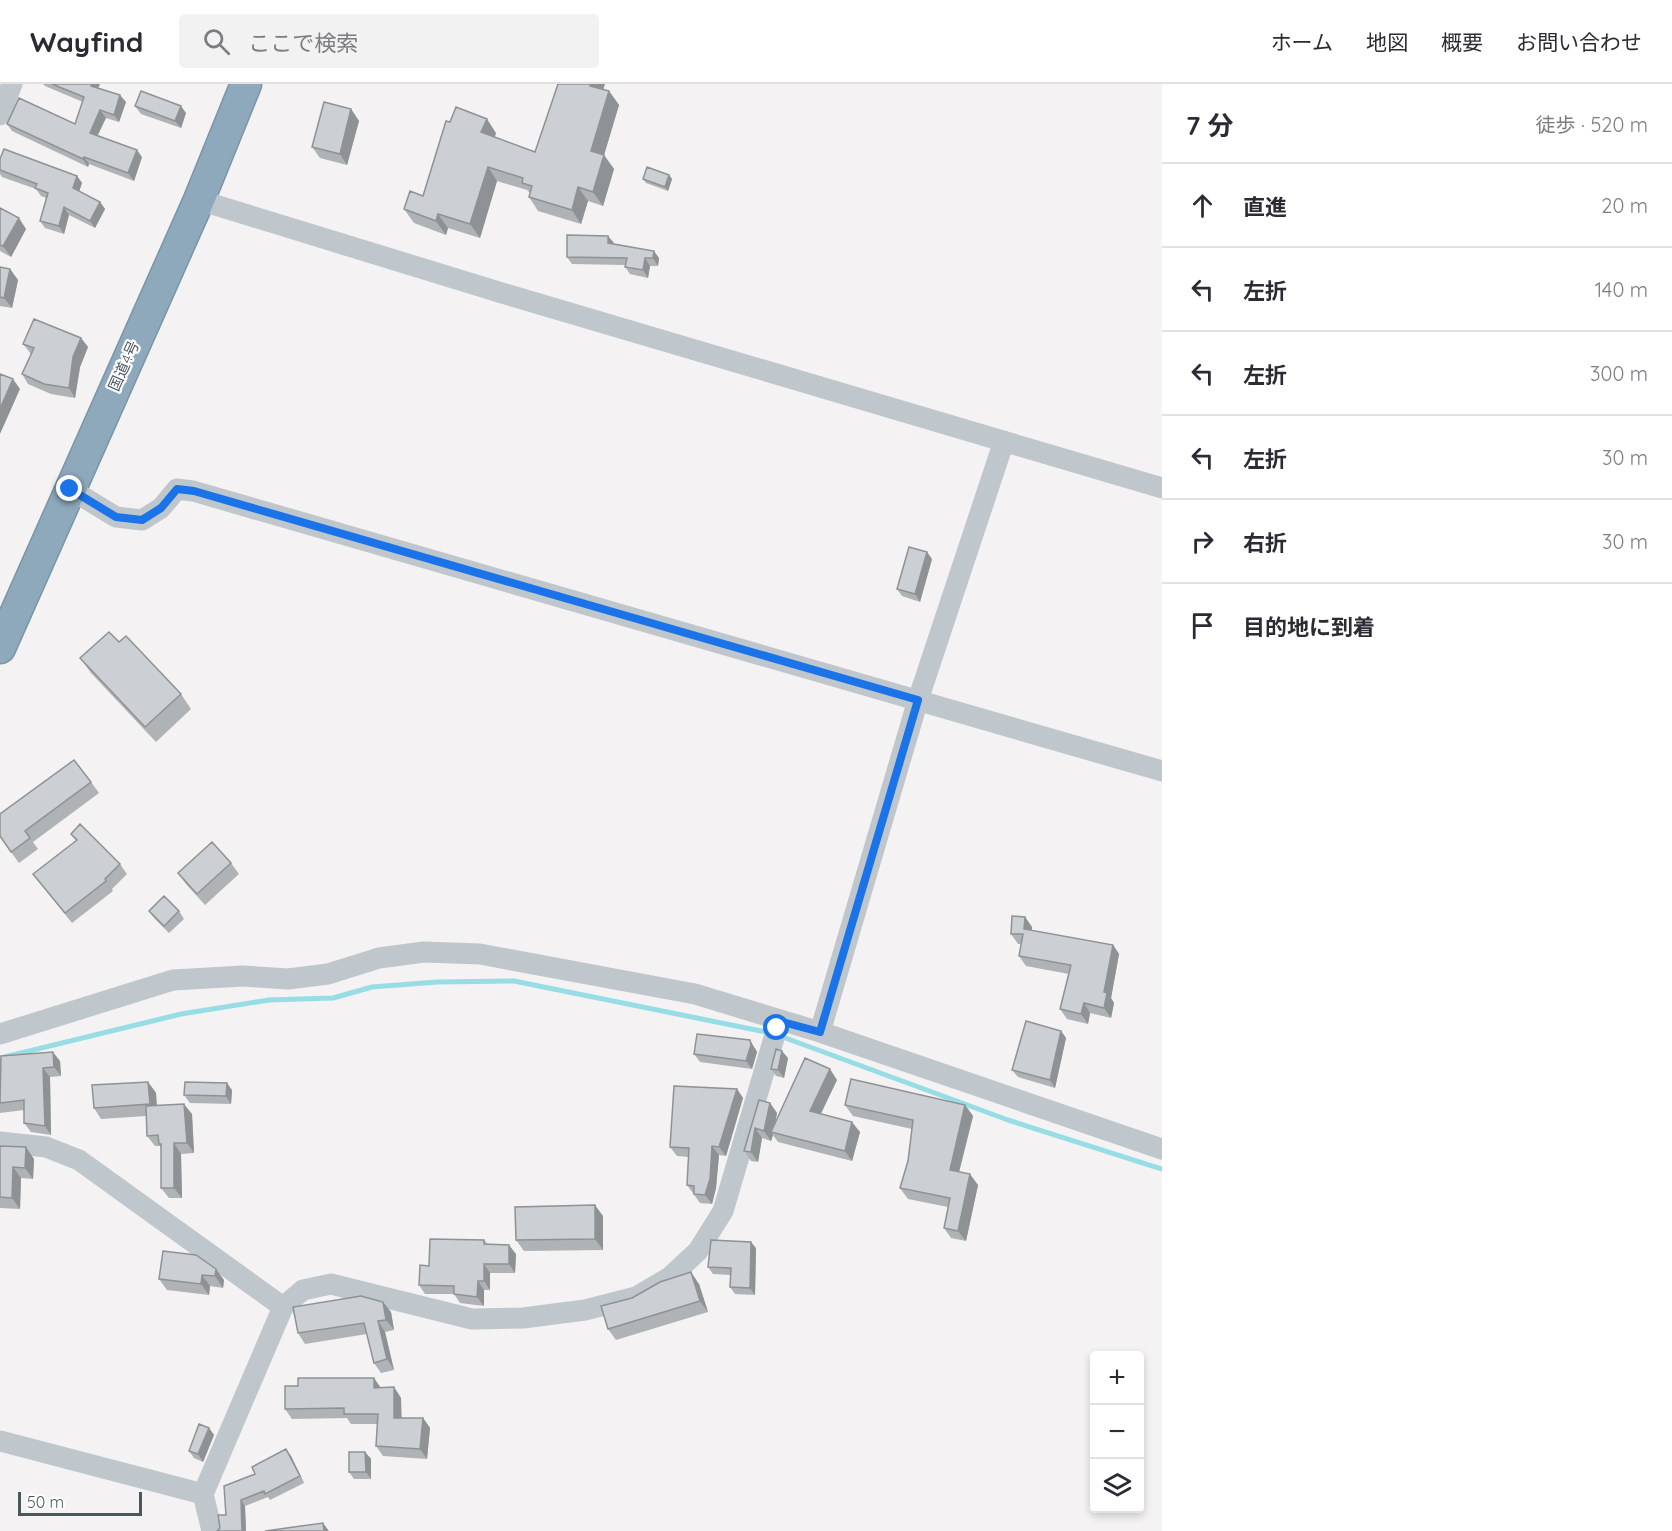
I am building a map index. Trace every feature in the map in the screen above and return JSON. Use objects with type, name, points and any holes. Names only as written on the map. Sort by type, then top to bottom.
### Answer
[{"type":"highway","name":"国道4号","points":[[0,648],[199,200],[246,84]]},
{"type":"street","points":[[0,115],[12,84]]},
{"type":"street","points":[[199,200],[1162,488]]},
{"type":"street","points":[[820,1032],[918,700],[1004,441]]},
{"type":"street","points":[[70,489],[116,517],[142,520],[161,508],[177,489],[194,491],[1162,771]]},
{"type":"street","points":[[0,1034],[173,980],[243,976],[288,979],[328,974],[379,958],[424,952],[480,954],[695,994],[776,1031],[820,1032],[1162,1149]]},
{"type":"street","points":[[212,1531],[203,1494],[283,1307],[303,1290],[331,1284],[472,1319],[523,1318],[585,1310],[636,1297],[670,1277],[698,1251],[723,1212],[776,1031]]},
{"type":"street","points":[[0,1142],[46,1147],[79,1160],[283,1307]]},
{"type":"street","points":[[0,1441],[203,1494]]},
{"type":"building","points":[[52,84],[92,84],[91,86],[120,95],[114,115],[100,110],[90,133],[137,150],[128,173],[84,157],[83,159],[7,124],[19,98],[75,124],[84,97]]},
{"type":"building","points":[[558,84],[591,84],[590,86],[609,91],[591,151],[604,155],[593,192],[578,187],[572,210],[529,197],[532,186],[522,183],[523,178],[488,167],[470,224],[438,214],[436,221],[404,209],[410,191],[423,196],[446,121],[450,122],[456,107],[487,119],[481,132],[535,152]]},
{"type":"building","points":[[141,91],[181,106],[175,121],[135,106]]},
{"type":"building","points":[[324,102],[351,109],[340,154],[312,147]]},
{"type":"building","points":[[4,149],[77,176],[73,188],[100,202],[90,221],[64,207],[59,226],[40,221],[48,193],[35,188],[37,184],[0,170],[0,159]]},
{"type":"building","points":[[647,167],[669,175],[665,187],[643,179]]},
{"type":"building","points":[[0,208],[19,218],[3,246],[0,245]]},
{"type":"building","points":[[567,235],[608,236],[608,243],[654,251],[653,258],[645,258],[643,270],[625,267],[627,258],[567,257]]},
{"type":"building","points":[[0,267],[10,269],[4,298],[0,297]]},
{"type":"building","points":[[34,319],[81,338],[73,357],[69,388],[44,384],[22,374],[34,348],[23,344]]},
{"type":"building","points":[[0,374],[13,379],[0,409]]},
{"type":"building","points":[[909,547],[927,552],[915,594],[897,589]]},
{"type":"building","points":[[109,632],[119,642],[126,636],[181,694],[145,727],[80,658]]},
{"type":"building","points":[[74,760],[91,782],[25,831],[30,838],[11,852],[0,836],[0,814]]},
{"type":"building","points":[[80,824],[120,864],[105,879],[106,881],[65,913],[33,874],[77,840],[71,834]]},
{"type":"building","points":[[212,842],[231,863],[197,894],[178,873]]},
{"type":"building","points":[[164,896],[179,911],[164,926],[149,911]]},
{"type":"building","points":[[1012,916],[1025,917],[1024,929],[1113,945],[1104,992],[1107,993],[1104,1008],[1084,1003],[1081,1014],[1060,1009],[1071,965],[1019,956],[1023,934],[1011,934]]},
{"type":"building","points":[[1026,1021],[1061,1031],[1050,1080],[1012,1070]]},
{"type":"building","points":[[697,1034],[750,1040],[751,1045],[746,1061],[694,1054]]},
{"type":"building","points":[[776,1049],[782,1051],[778,1070],[771,1069]]},
{"type":"building","points":[[53,1052],[54,1067],[43,1068],[45,1126],[24,1123],[24,1100],[0,1103],[1,1056]]},
{"type":"building","points":[[805,1058],[830,1069],[810,1111],[852,1122],[845,1151],[771,1132]]},
{"type":"building","points":[[851,1079],[965,1105],[950,1170],[970,1174],[958,1231],[944,1228],[950,1198],[900,1188],[908,1161],[913,1120],[845,1105]]},
{"type":"building","points":[[148,1082],[150,1104],[94,1108],[92,1085]]},
{"type":"building","points":[[185,1082],[227,1083],[226,1096],[184,1095]]},
{"type":"building","points":[[674,1086],[737,1089],[719,1147],[712,1146],[710,1179],[705,1195],[694,1194],[694,1186],[687,1185],[689,1148],[670,1147]]},
{"type":"building","points":[[759,1100],[770,1103],[764,1131],[755,1128],[751,1152],[744,1151]]},
{"type":"building","points":[[184,1104],[187,1143],[174,1143],[174,1188],[161,1188],[161,1144],[159,1144],[158,1135],[147,1136],[146,1106]]},
{"type":"building","points":[[0,1146],[26,1147],[25,1168],[13,1167],[12,1198],[0,1197]]},
{"type":"building","points":[[595,1205],[595,1239],[516,1240],[515,1207]]},
{"type":"building","points":[[430,1239],[484,1240],[484,1244],[509,1245],[509,1264],[484,1264],[484,1281],[478,1281],[477,1297],[454,1294],[454,1286],[419,1285],[420,1265],[429,1266]]},
{"type":"building","points":[[711,1240],[751,1242],[750,1288],[730,1287],[731,1268],[708,1267]]},
{"type":"building","points":[[163,1251],[196,1255],[216,1269],[215,1276],[202,1275],[201,1284],[159,1279]]},
{"type":"building","points":[[691,1272],[700,1301],[608,1329],[601,1306],[632,1298],[660,1282]]},
{"type":"building","points":[[361,1296],[383,1302],[386,1320],[378,1321],[387,1359],[374,1363],[364,1323],[298,1333],[293,1307]]},
{"type":"building","points":[[298,1378],[374,1378],[374,1388],[394,1387],[394,1418],[423,1418],[420,1449],[376,1446],[378,1414],[344,1414],[344,1408],[285,1409],[285,1386],[298,1386]]},
{"type":"building","points":[[199,1424],[209,1428],[198,1454],[189,1451]]},
{"type":"building","points":[[286,1449],[300,1476],[265,1494],[264,1491],[241,1500],[242,1531],[217,1531],[220,1528],[218,1515],[226,1515],[224,1486],[255,1474],[252,1467]]},
{"type":"building","points":[[349,1452],[365,1452],[366,1472],[349,1472]]},
{"type":"building","points":[[323,1523],[324,1531],[265,1531]]},
{"type":"waterway","points":[[0,1058],[181,1014],[269,1000],[333,998],[372,987],[437,982],[514,981],[771,1033]]},
{"type":"waterway","points":[[780,1036],[1008,1120],[1162,1169]]},
{"type":"route","points":[[70,489],[116,517],[142,520],[161,508],[177,489],[194,491],[918,700],[820,1032],[779,1021],[777,1028]]}]
